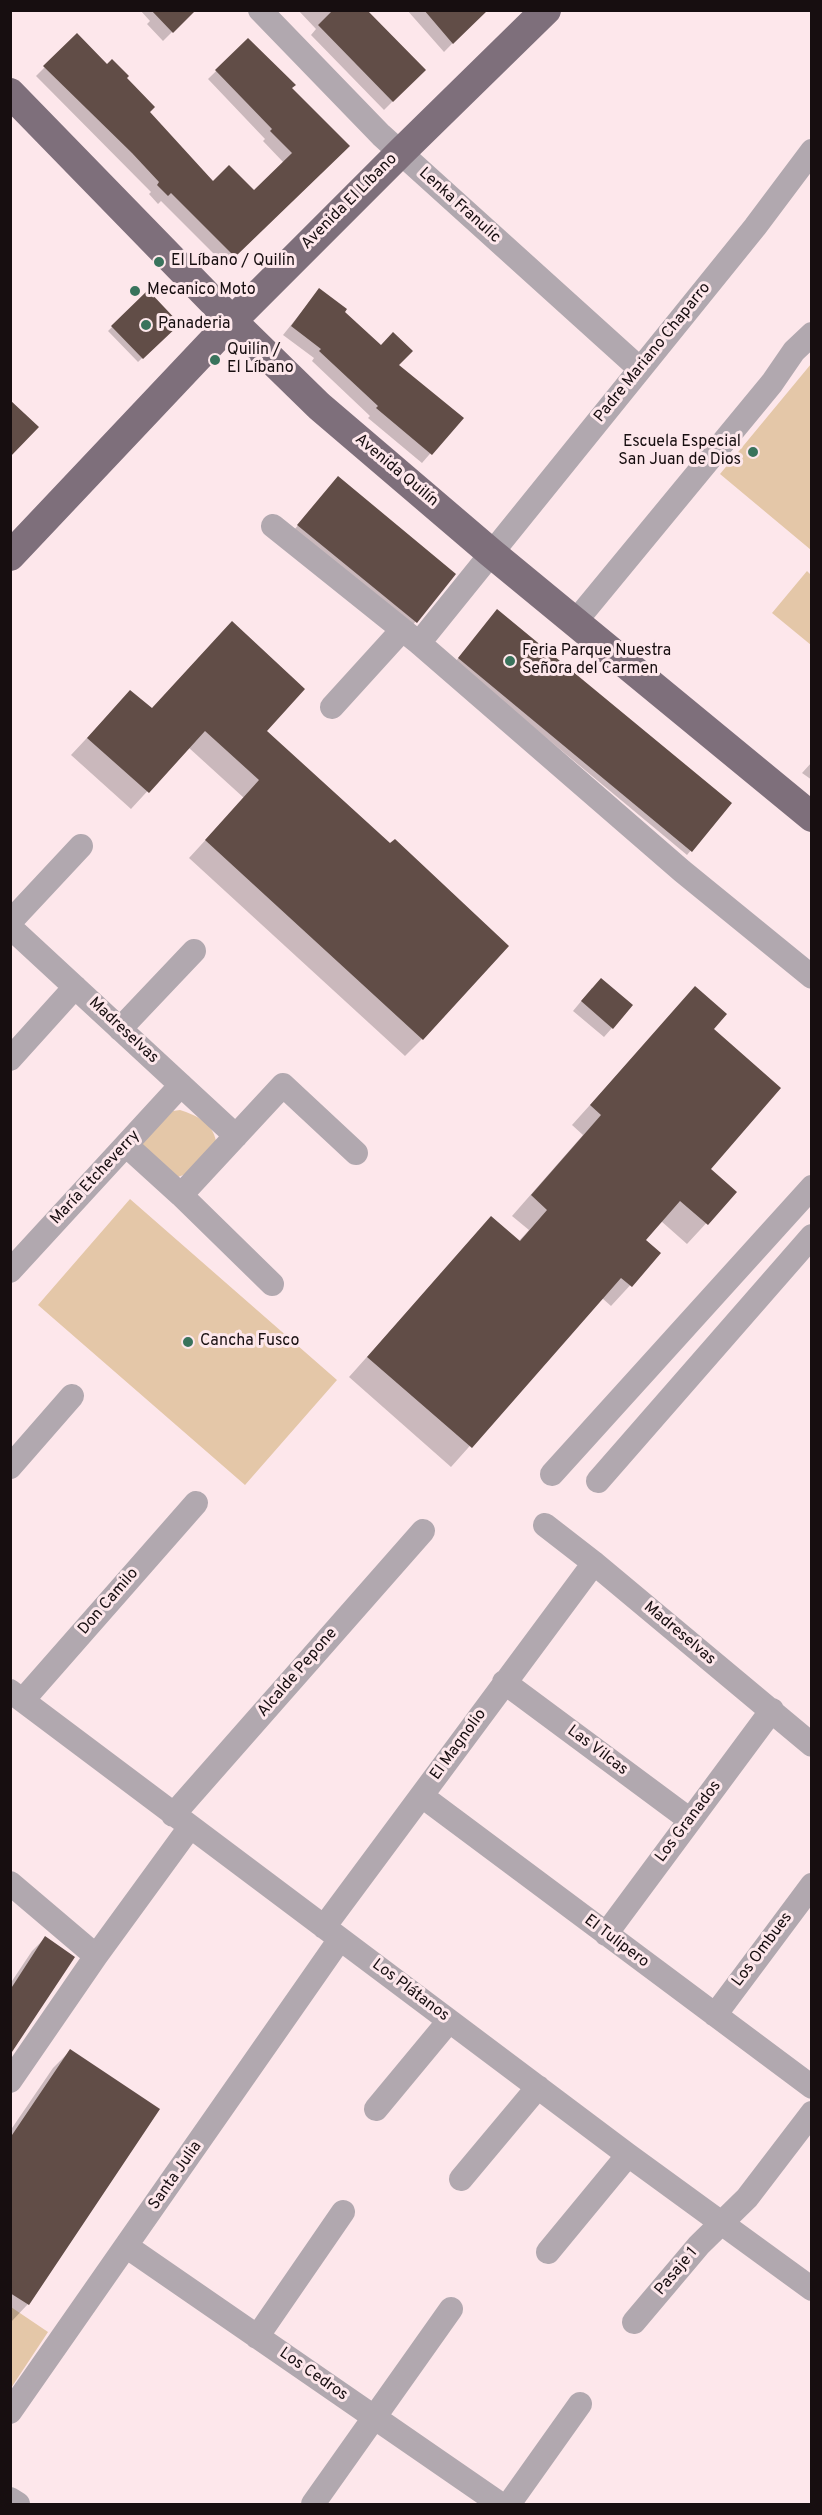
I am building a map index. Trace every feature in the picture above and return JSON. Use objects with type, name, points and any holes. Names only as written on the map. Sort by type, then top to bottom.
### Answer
[{"type":"main road","name":"Avenida El Líbano","points":[[10,556],[232,321],[540,12]]},
{"type":"main road","name":"Avenida Quilín","points":[[10,93],[232,321],[319,406],[490,552],[812,817]]},
{"type":"street","name":"Lenka Franulic","points":[[260,10],[400,153],[640,369]]},
{"type":"street","name":"Padre Mariano Chaparro","points":[[332,707],[410,636],[490,552],[755,227],[812,151]]},
{"type":"street","points":[[575,622],[772,383],[794,351],[812,334]]},
{"type":"street","points":[[273,526],[410,636],[682,871],[812,977]]},
{"type":"street","points":[[10,922],[81,846]]},
{"type":"street","name":"Madreselvas","points":[[10,927],[236,1136]]},
{"type":"street","points":[[120,1029],[194,951]]},
{"type":"street","points":[[10,1059],[75,987]]},
{"type":"street","points":[[181,1195],[283,1084],[356,1153]]},
{"type":"street","name":"María Etcheverry","points":[[10,1271],[181,1085]]},
{"type":"street","points":[[126,1145],[272,1284]]},
{"type":"street","points":[[552,1474],[812,1187]]},
{"type":"street","points":[[598,1481],[812,1236]]},
{"type":"street","points":[[10,1467],[72,1396]]},
{"type":"street","name":"Don Camilo","points":[[17,1695],[195,1503]]},
{"type":"street","name":"Madreselvas","points":[[545,1525],[594,1563],[812,1745]]},
{"type":"street","name":"Alcalde Pepone","points":[[10,2081],[96,1956],[182,1821],[423,1531]]},
{"type":"street","name":"El Magnolio","points":[[332,1933],[422,1796],[594,1563]]},
{"type":"street","name":"Las Vilcas","points":[[504,1683],[690,1820]]},
{"type":"street","name":"Los Plátanos","points":[[17,1695],[628,2155],[812,2289]]},
{"type":"street","name":"Los Granados","points":[[606,1934],[772,1710]]},
{"type":"street","name":"El Tulipero","points":[[422,1796],[812,2087]]},
{"type":"street","points":[[10,1883],[96,1956]]},
{"type":"street","name":"Los Ombues","points":[[715,2015],[812,1885]]},
{"type":"street","name":"Santa Julia","points":[[10,2412],[126,2246],[332,1933]]},
{"type":"street","points":[[376,2109],[449,2021]]},
{"type":"street","points":[[461,2179],[538,2087]]},
{"type":"street","name":"Pasaje 1","points":[[634,2322],[699,2244],[723,2224],[747,2198],[812,2113]]},
{"type":"street","points":[[548,2252],[628,2155]]},
{"type":"street","points":[[257,2337],[344,2212]]},
{"type":"street","name":"Los Cedros","points":[[126,2246],[500,2505]]},
{"type":"street","points":[[314,2505],[451,2309]]},
{"type":"street","points":[[509,2505],[580,2404]]},
{"type":"street","points":[[10,2499],[18,2505]]},
{"type":"shaded area","points":[[811,364],[811,550],[720,474]]},
{"type":"shaded area","points":[[807,571],[811,575],[811,645],[772,613]]},
{"type":"shaded area","points":[[180,1110],[198,1117],[208,1125],[216,1141],[186,1174],[178,1177],[141,1150],[142,1142],[173,1111]]},
{"type":"shaded area","name":"Cancha Fusco","points":[[130,1199],[337,1380],[245,1485],[38,1305]]},
{"type":"shaded area","points":[[11,2307],[48,2332],[11,2388]]},
{"type":"building","points":[[151,10],[196,10],[173,33]]},
{"type":"building","points":[[333,10],[367,10],[426,70],[393,102],[318,25]]},
{"type":"building","points":[[424,10],[488,10],[453,44]]},
{"type":"building","points":[[77,33],[107,64],[112,59],[129,76],[127,78],[155,107],[150,112],[213,181],[229,165],[254,190],[292,153],[215,70],[248,38],[296,85],[292,88],[350,146],[235,257],[171,193],[168,196],[157,185],[159,182],[132,153],[43,66]]},
{"type":"building","points":[[319,288],[347,309],[345,312],[381,345],[393,332],[413,351],[399,365],[464,418],[432,455],[376,408],[378,406],[319,351],[321,349],[291,326]]},
{"type":"building","name":"Panaderia","points":[[148,290],[180,324],[143,359],[111,326]]},
{"type":"building","points":[[10,400],[39,427],[10,457]]},
{"type":"building","points":[[338,476],[456,574],[417,623],[297,525]]},
{"type":"building","points":[[497,609],[732,803],[692,852],[458,658]]},
{"type":"building","points":[[232,621],[305,689],[267,731],[390,843],[395,839],[509,946],[423,1040],[205,840],[259,780],[205,731],[149,793],[87,738],[130,690],[152,708]]},
{"type":"building","points":[[601,978],[633,1005],[613,1029],[581,1001]]},
{"type":"building","points":[[695,986],[727,1014],[714,1029],[781,1088],[711,1169],[737,1192],[708,1225],[680,1201],[646,1240],[661,1253],[632,1287],[621,1278],[472,1448],[367,1357],[491,1216],[520,1241],[547,1210],[531,1195],[601,1115],[590,1105]]},
{"type":"building","points":[[45,1936],[75,1957],[10,2055],[10,1990]]},
{"type":"building","points":[[70,2049],[160,2109],[29,2305],[10,2293],[10,2138]]},
{"type":"place","name":"El Líbano / Quilin","points":[[159,262]]},
{"type":"place","name":"Mecanico Moto","points":[[135,291]]},
{"type":"place","name":"Panaderia","points":[[146,325]]},
{"type":"place","name":"Quilin / El Líbano","points":[[215,360]]},
{"type":"place","name":"Escuela Especial San Juan de Dios","points":[[753,452]]},
{"type":"place","name":"Feria Parque Nuestra Señora del Carmen","points":[[510,661]]},
{"type":"place","name":"Cancha Fusco","points":[[188,1342]]}]
